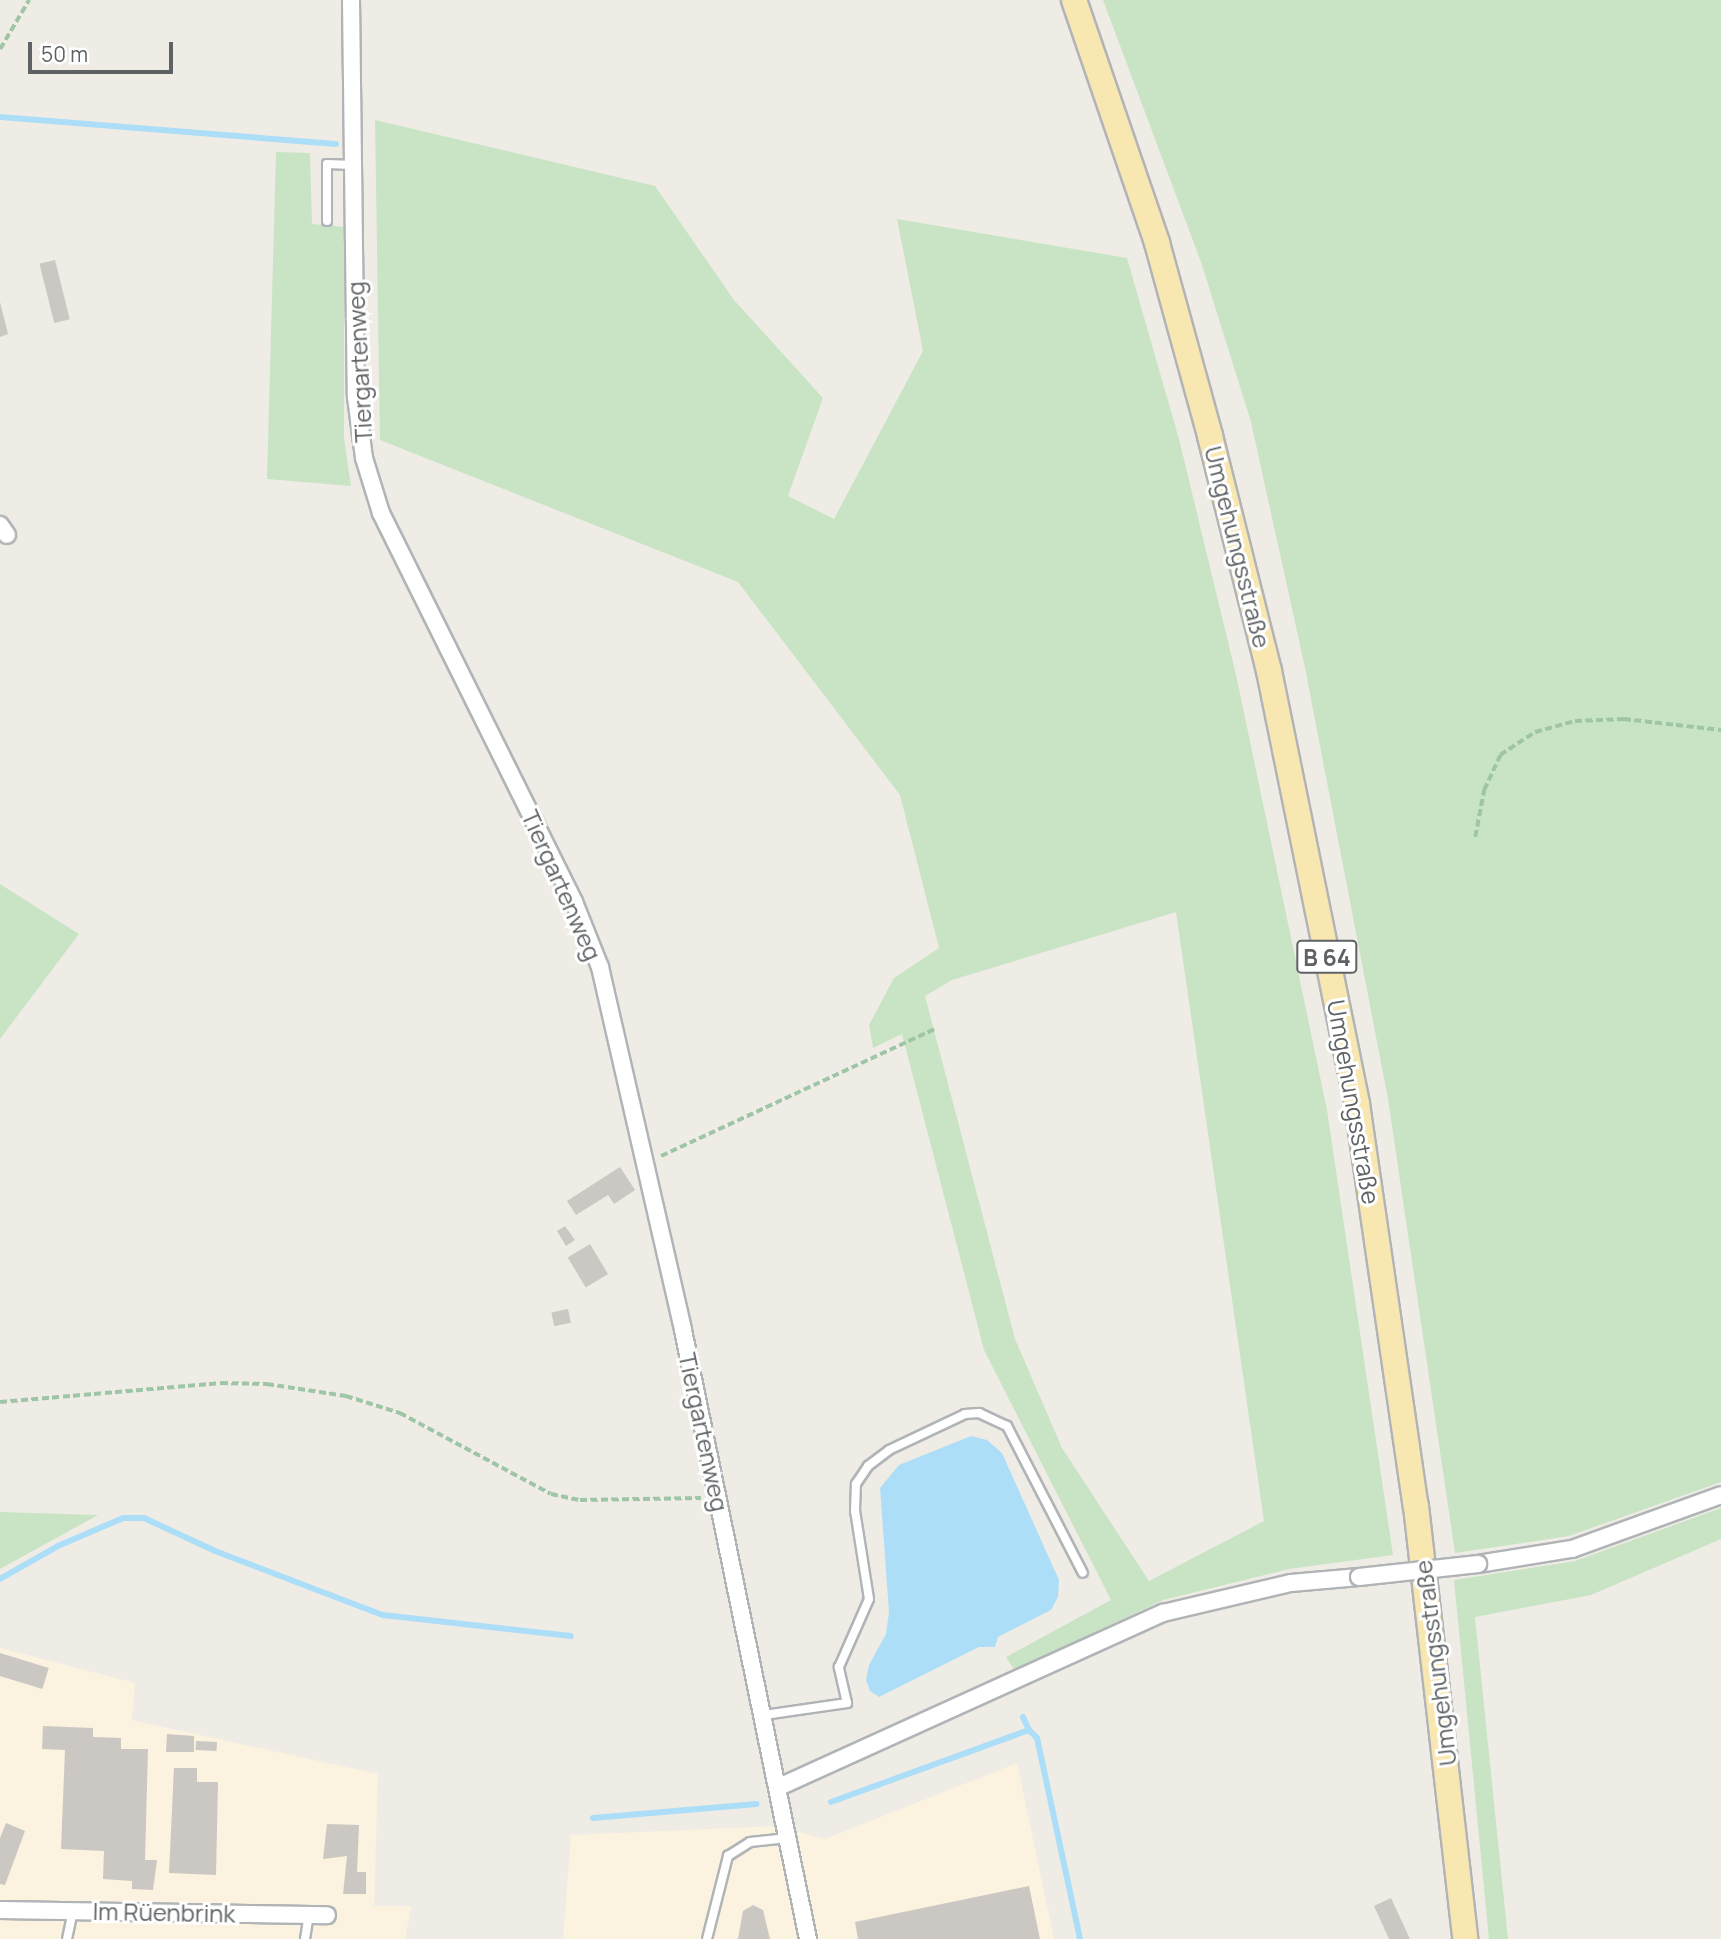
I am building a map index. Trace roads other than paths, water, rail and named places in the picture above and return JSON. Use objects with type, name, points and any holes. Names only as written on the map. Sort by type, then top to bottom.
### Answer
[{"type":"main road","name":"Umgehungsstraße","points":[[1074,0],[1157,243],[1210,436],[1269,671],[1357,1104],[1416,1506],[1465,1939]]},
{"type":"street","name":"Tiergartenweg","points":[[351,0],[356,397],[364,457],[381,513],[579,915],[600,967],[647,1163],[779,1787],[808,1939]]},
{"type":"street","points":[[779,1787],[1163,1613],[1291,1583],[1478,1564],[1573,1549],[1721,1495]]},
{"type":"street","name":"Im Rüenbrink","points":[[0,1909],[327,1915]]},
{"type":"lane","points":[[327,221],[327,164],[353,165]]},
{"type":"lane","points":[[764,1715],[847,1703],[839,1667],[869,1600],[855,1511],[856,1484],[867,1466],[889,1450],[965,1415],[978,1413],[1007,1426],[1083,1573]]},
{"type":"lane","points":[[708,1939],[728,1856],[750,1842],[788,1838]]},
{"type":"lane","points":[[67,1939],[73,1911]]},
{"type":"lane","points":[[305,1939],[309,1915]]},
{"type":"water","points":[[971,1436],[987,1440],[1002,1453],[1059,1580],[1058,1597],[1051,1610],[998,1637],[995,1647],[979,1647],[879,1697],[870,1691],[866,1680],[869,1665],[886,1634],[889,1612],[880,1488],[899,1465]]},
{"type":"waterway","points":[[0,117],[336,144]]},
{"type":"waterway","points":[[0,1579],[58,1546],[123,1518],[144,1518],[215,1551],[383,1615],[571,1636]]},
{"type":"waterway","points":[[1023,1717],[1029,1730]]},
{"type":"waterway","points":[[831,1802],[1029,1730],[1037,1738],[1080,1939]]},
{"type":"waterway","points":[[593,1818],[756,1804]]}]
